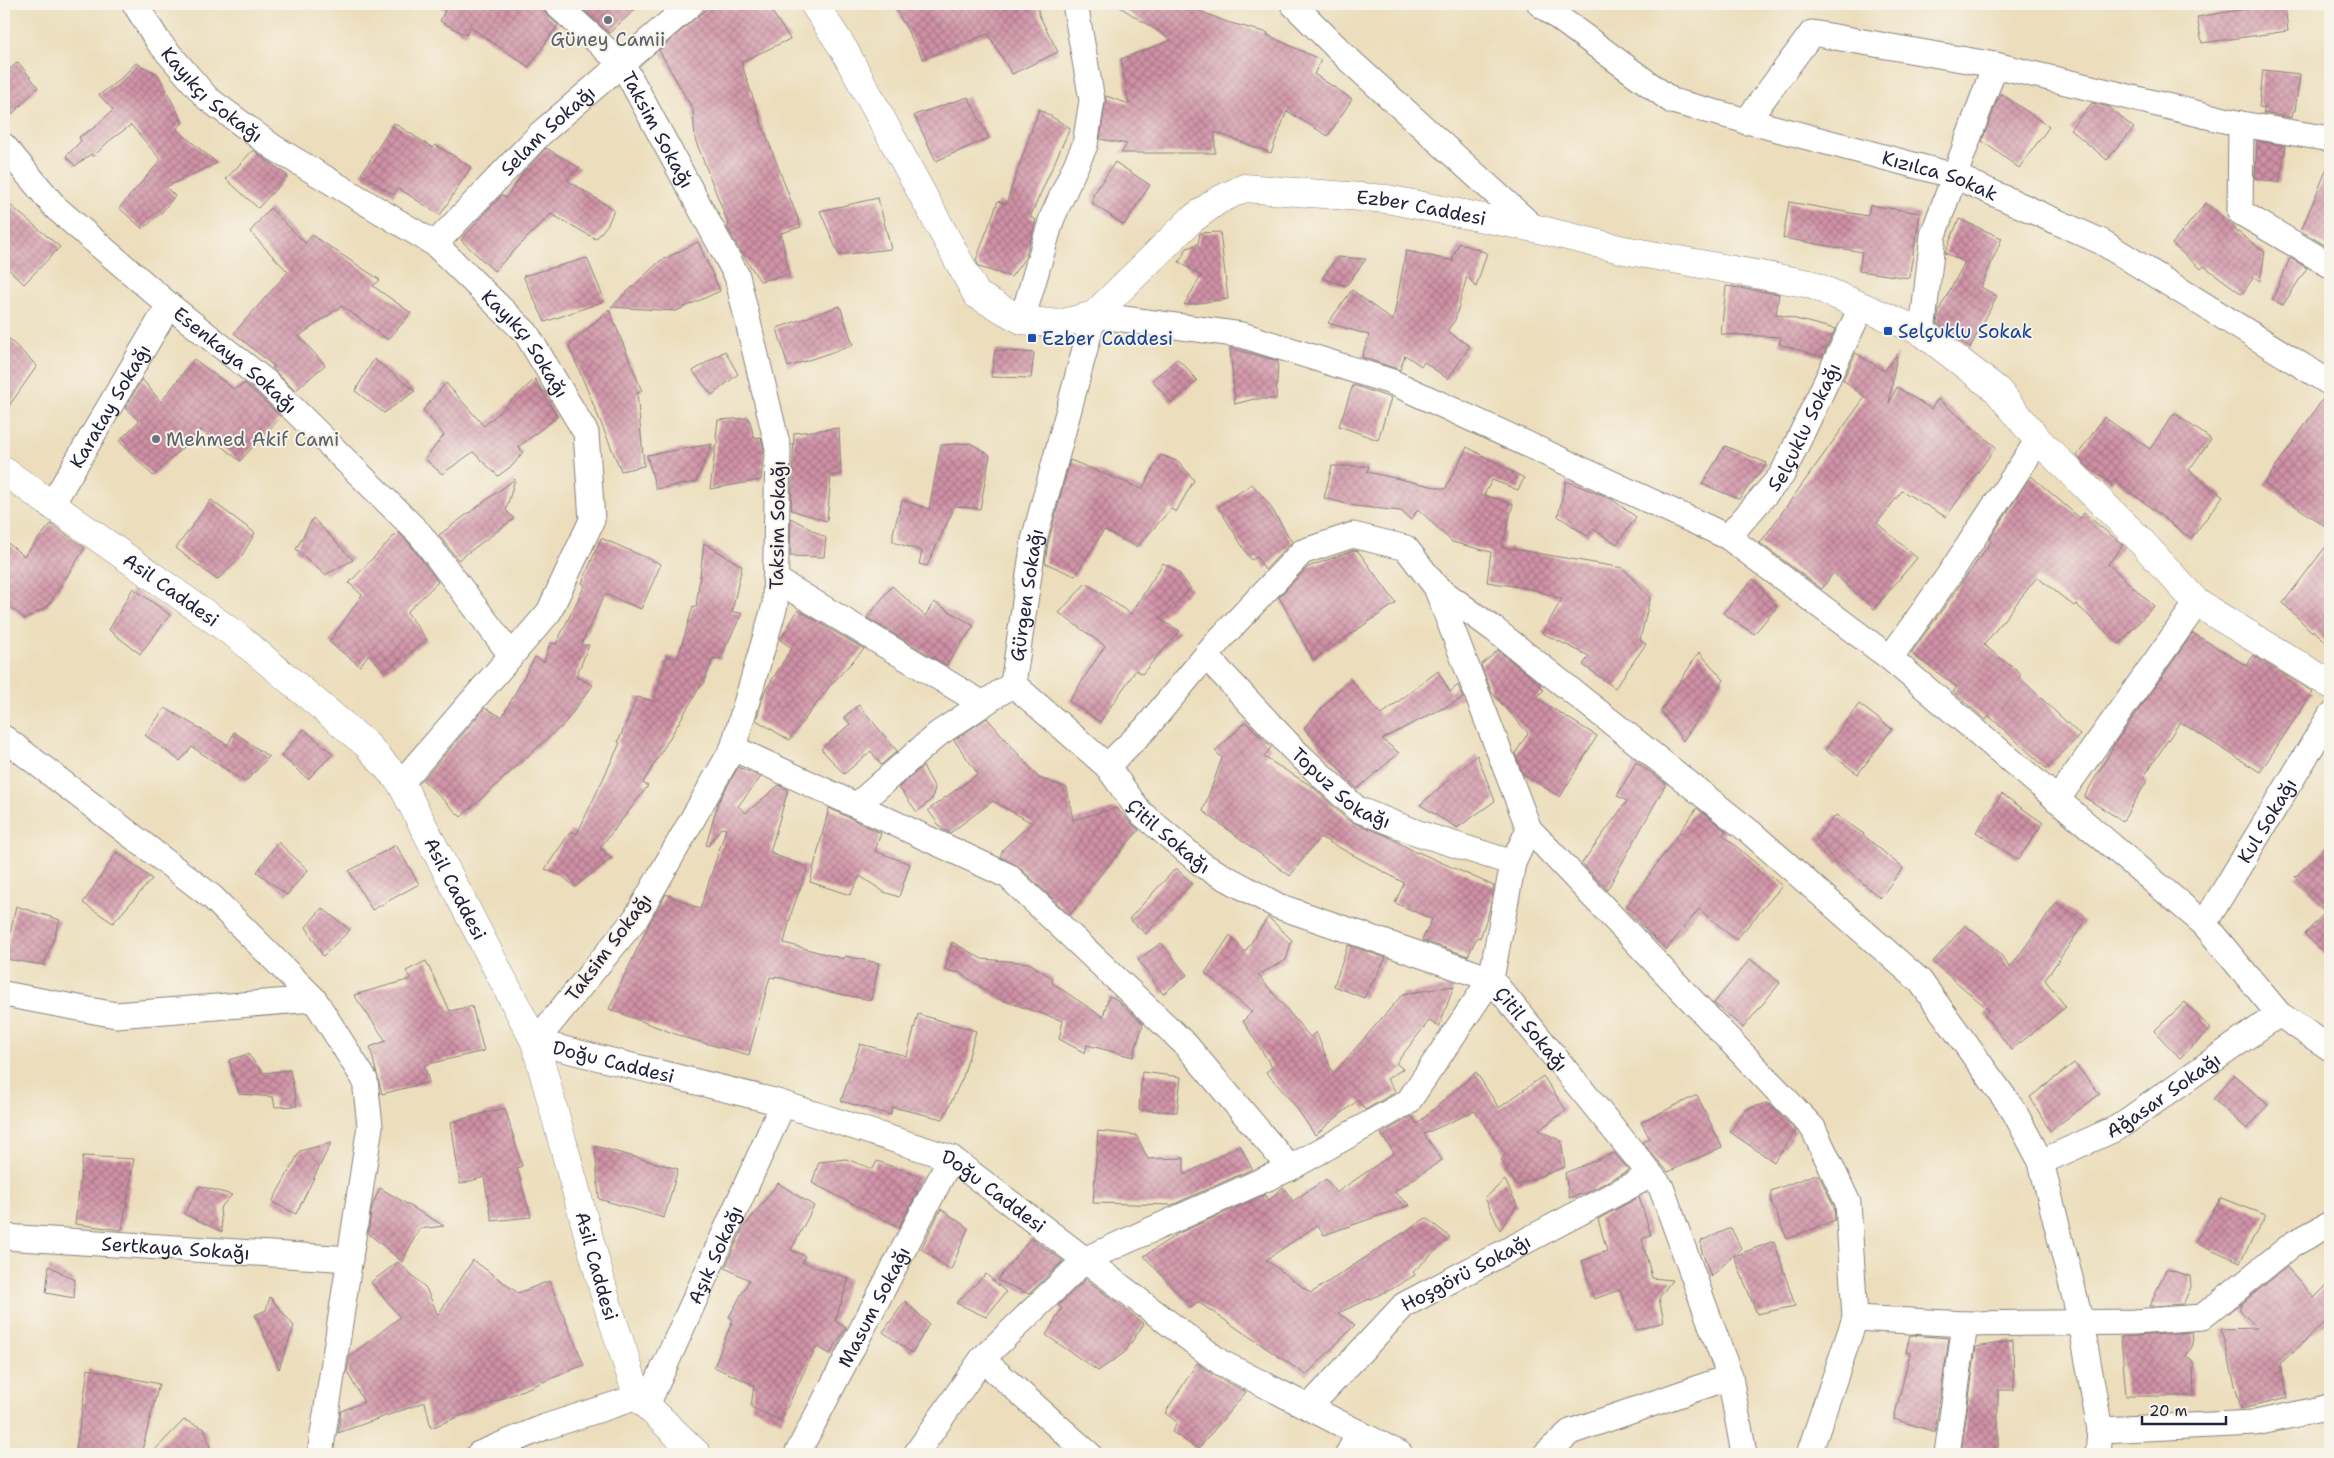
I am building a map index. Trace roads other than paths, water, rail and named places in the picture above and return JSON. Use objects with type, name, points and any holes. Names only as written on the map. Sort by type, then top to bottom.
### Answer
[{"type":"street","name":"Kayıkçı Sokağı","points":[[135,4],[158,41],[207,98],[273,147],[435,244],[526,333],[586,433],[592,520],[550,612],[401,783]]},
{"type":"street","name":"Taksim Sokağı","points":[[535,1042],[636,918],[733,748],[775,605],[778,448],[737,276],[623,64],[556,4]]},
{"type":"street","name":"Selam Sokağı","points":[[435,244],[540,134],[691,4]]},
{"type":"street","name":"Ezber Caddesi","points":[[814,4],[843,48],[978,295],[1022,320],[1059,324],[1094,315],[1191,220],[1217,201],[1244,188],[1387,199],[1534,228],[1624,250],[1810,284],[1922,332],[1997,390],[2038,440],[2140,540],[2197,603],[2330,684]]},
{"type":"street","points":[[1022,320],[1052,218],[1086,145],[1092,100],[1075,4]]},
{"type":"street","points":[[1293,4],[1348,59],[1534,228]]},
{"type":"street","name":"Kızılca Sokak","points":[[1540,4],[1672,101],[1955,176],[2102,242],[2330,383]]},
{"type":"street","points":[[1746,122],[1812,34],[1995,65],[2241,124],[2330,139]]},
{"type":"street","points":[[1922,332],[1933,235],[1995,65]]},
{"type":"street","points":[[2241,124],[2240,212],[2330,265]]},
{"type":"street","name":"Esenkaya Sokağı","points":[[4,146],[56,208],[170,305],[265,380],[420,534],[511,655]]},
{"type":"street","name":"Karatay Sokağı","points":[[51,506],[170,305]]},
{"type":"street","name":"Selçuklu Sokağı","points":[[1728,537],[1782,476],[1862,306]]},
{"type":"street","points":[[1094,315],[1242,335],[1392,382],[1728,537],[1890,658],[2204,924],[2279,1014],[2330,1048]]},
{"type":"street","name":"Gürgen Sokağı","points":[[857,805],[938,734],[1013,684],[1034,540],[1094,315]]},
{"type":"street","points":[[1890,658],[1950,575],[2038,440]]},
{"type":"street","name":"Asil Caddesi","points":[[4,471],[237,636],[366,744],[401,783],[535,1042],[607,1303],[642,1401],[697,1454]]},
{"type":"street","points":[[1106,766],[1146,729],[1206,656],[1302,552],[1353,535],[1406,548],[1436,587],[1495,630],[1750,832],[1920,981],[2014,1111],[2041,1162],[2081,1322],[2100,1430],[2098,1454]]},
{"type":"street","points":[[775,579],[983,704]]},
{"type":"street","points":[[1436,587],[1529,829],[1813,1128],[1848,1203],[1855,1318],[1809,1454]]},
{"type":"street","points":[[2057,800],[2197,603]]},
{"type":"street","name":"Topuz Sokağı","points":[[1206,656],[1292,748],[1357,809],[1418,833],[1513,863]]},
{"type":"street","name":"Çitil Sokağı","points":[[1013,684],[1106,766],[1140,812],[1204,866],[1278,906],[1491,979],[1661,1188],[1730,1377],[1744,1454]]},
{"type":"street","name":"Kul Sokağı","points":[[2204,924],[2330,716]]},
{"type":"street","points":[[4,738],[212,897],[314,999],[365,1080],[370,1126],[320,1454]]},
{"type":"street","points":[[733,748],[1008,876],[1186,1045],[1290,1168]]},
{"type":"street","points":[[916,1454],[982,1359],[1086,1259],[1290,1168],[1408,1102],[1491,979],[1513,863],[1529,829]]},
{"type":"street","points":[[4,994],[116,1015],[314,999]]},
{"type":"street","name":"Ağasar Sokağı","points":[[2041,1162],[2117,1128],[2279,1014]]},
{"type":"street","name":"Doğu Caddesi","points":[[535,1042],[782,1104],[951,1158],[1220,1362],[1309,1408],[1354,1444],[1400,1454]]},
{"type":"street","name":"Aşık Sokağı","points":[[642,1401],[782,1104]]},
{"type":"street","name":"Masum Sokağı","points":[[797,1454],[951,1158]]},
{"type":"street","name":"Hoşgörü Sokağı","points":[[1309,1408],[1404,1305],[1651,1175]]},
{"type":"street","points":[[1855,1318],[1966,1324],[2134,1322],[2202,1317],[2293,1244],[2330,1224]]},
{"type":"street","name":"Sertkaya Sokağı","points":[[4,1237],[350,1259]]},
{"type":"street","points":[[1947,1454],[1966,1324]]},
{"type":"street","points":[[982,1359],[1089,1454]]},
{"type":"street","points":[[1546,1454],[1570,1432],[1730,1377]]},
{"type":"street","points":[[486,1453],[545,1427],[642,1401]]},
{"type":"street","points":[[2100,1430],[2256,1423],[2330,1407]]},
{"type":"place","name":"Güney Camii","points":[[608,20]]},
{"type":"place","name":"Selçuklu Sokak","points":[[1888,331]]},
{"type":"place","name":"Ezber Caddesi","points":[[1032,338]]},
{"type":"place","name":"Mehmed Akif Cami","points":[[156,439]]}]
